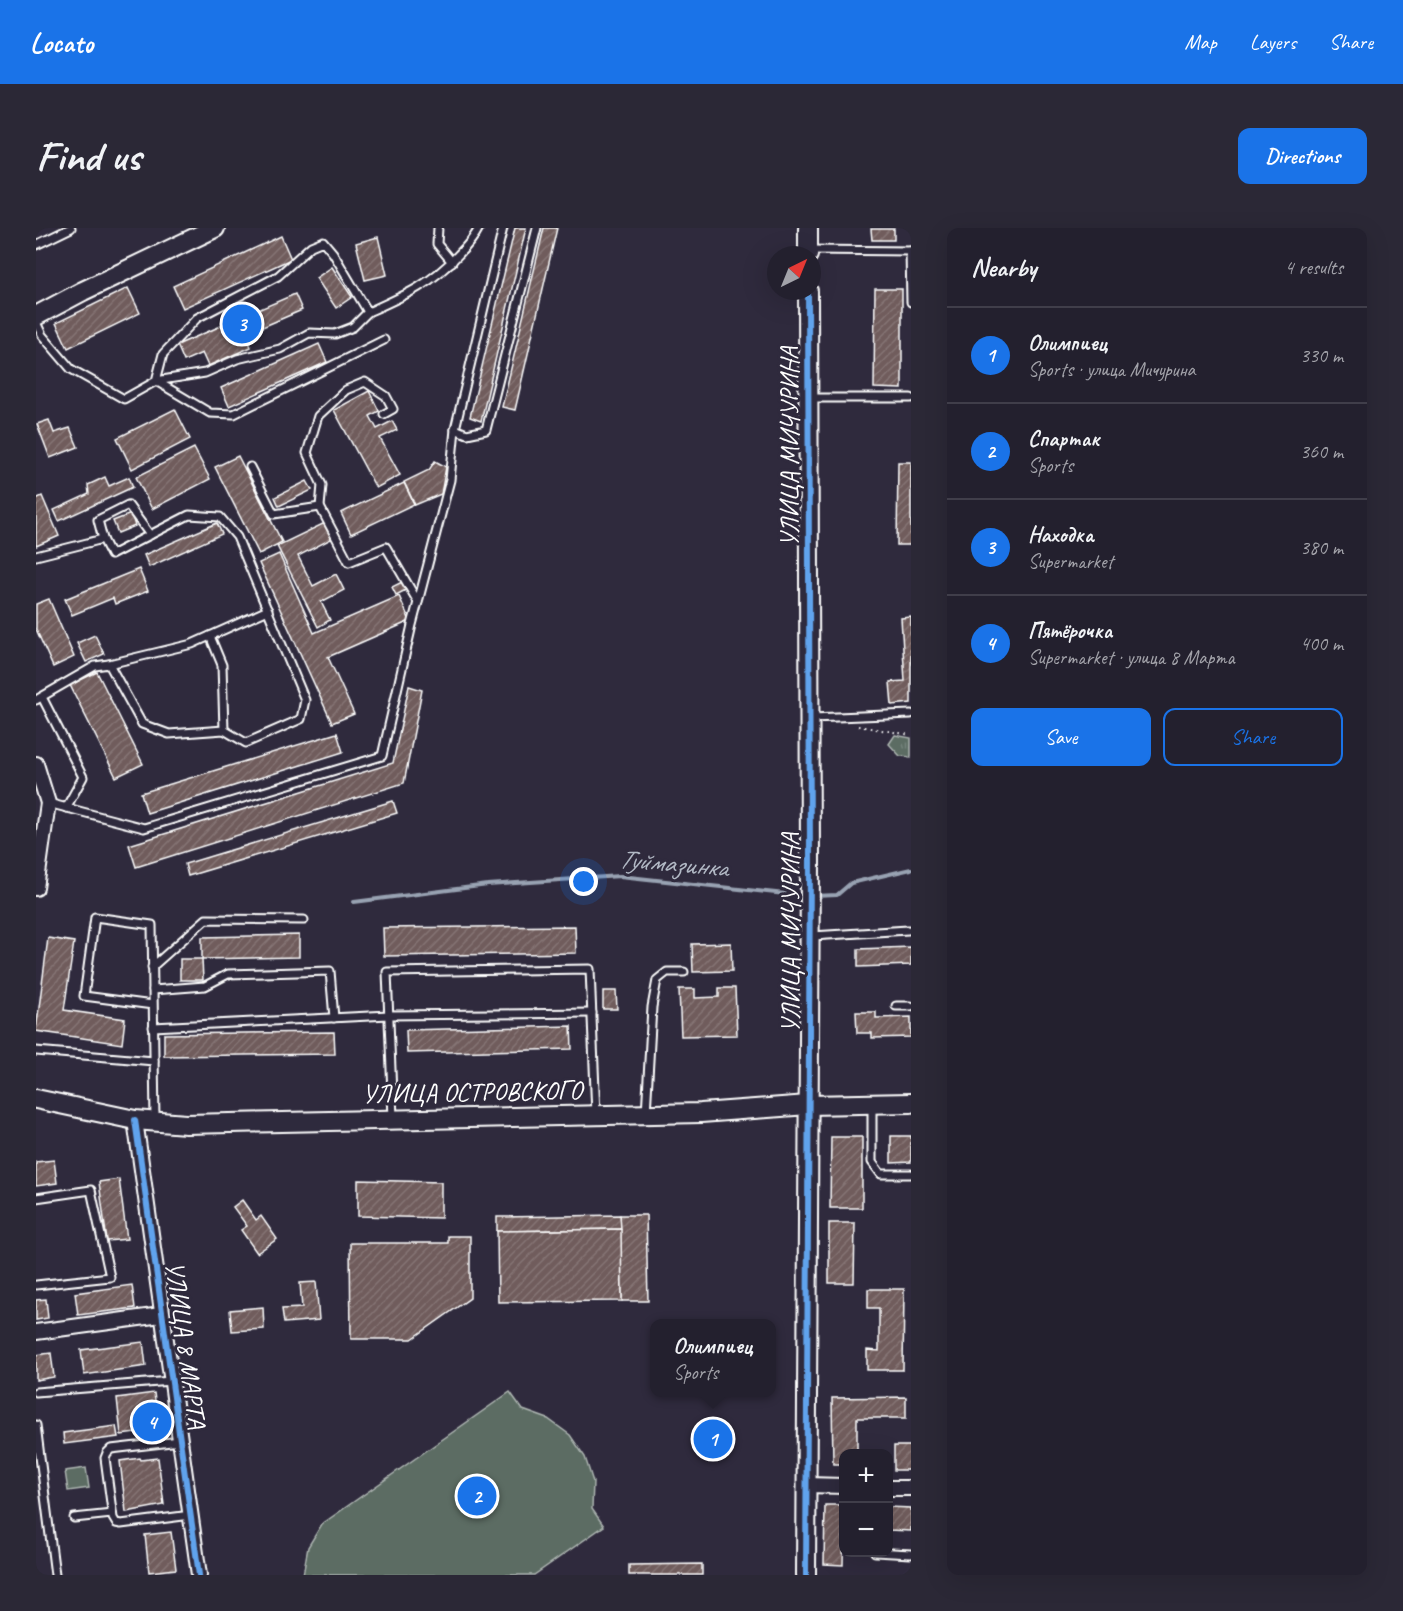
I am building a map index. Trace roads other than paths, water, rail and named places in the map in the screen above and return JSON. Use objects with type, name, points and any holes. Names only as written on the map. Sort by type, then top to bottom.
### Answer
[{"type":"street","points":[[36,316],[215,228]]},
{"type":"street","points":[[808,228],[808,246]]},
{"type":"street","name":"УЛИЦА МИЧУРИНА","points":[[806,1575],[809,936],[808,300]]},
{"type":"street","points":[[36,764],[48,803],[37,886]]},
{"type":"street","name":"УЛИЦА ОСТРОВСКОГО","points":[[36,1099],[135,1120],[186,1124],[701,1113],[808,1105],[911,1104]]},
{"type":"street","name":"УЛИЦА 8 МАРТА","points":[[135,1120],[199,1575]]},
{"type":"street","points":[[36,1332],[161,1315]]},
{"type":"street","points":[[807,1485],[839,1486]]},
{"type":"street","points":[[893,1488],[911,1488]]},
{"type":"lane","points":[[36,246],[71,228]]},
{"type":"lane","points":[[438,228],[437,244],[452,262]]},
{"type":"lane","points":[[36,322],[42,335],[71,369],[124,399],[156,381],[205,373],[237,359],[280,349],[309,333],[335,334],[353,327],[368,312],[418,290],[441,273],[475,237],[479,228]]},
{"type":"lane","points":[[48,803],[144,828],[382,756],[418,602],[450,480],[455,429],[503,228]]},
{"type":"lane","points":[[455,429],[467,434],[486,430],[537,228]]},
{"type":"lane","points":[[156,381],[163,354],[197,318],[278,276],[311,246],[323,241],[333,253],[368,312]]},
{"type":"lane","points":[[821,253],[911,251],[911,302]]},
{"type":"lane","points":[[156,381],[210,413],[234,414],[384,340]]},
{"type":"lane","points":[[384,414],[393,409],[386,396],[365,382],[346,390],[318,416],[306,453],[322,484],[320,507],[349,562],[386,547],[418,602]]},
{"type":"lane","points":[[808,398],[911,398]]},
{"type":"lane","points":[[250,467],[274,514],[320,507]]},
{"type":"lane","points":[[109,664],[142,724],[169,734],[225,730],[246,743],[301,719],[305,700],[237,537],[220,517],[189,515],[150,535],[111,555],[103,539],[98,520],[128,504],[150,535]]},
{"type":"lane","points":[[36,556],[103,539]]},
{"type":"lane","points":[[66,808],[83,777],[39,698],[95,666],[192,644],[268,610]]},
{"type":"lane","points":[[210,636],[222,665],[225,730]]},
{"type":"lane","points":[[809,718],[911,714]]},
{"type":"lane","points":[[153,1005],[84,996],[95,917],[152,926],[155,1122]]},
{"type":"lane","points":[[153,967],[206,919],[304,920]]},
{"type":"lane","points":[[809,936],[908,930]]},
{"type":"lane","points":[[393,1119],[387,972],[590,969],[596,1115]]},
{"type":"lane","points":[[153,990],[205,986],[228,974],[330,971],[334,1018]]},
{"type":"lane","points":[[646,1114],[652,1007],[657,980],[667,972],[684,972]]},
{"type":"lane","points":[[896,1006],[911,1006]]},
{"type":"lane","points":[[153,1027],[388,1015],[592,1013]]},
{"type":"lane","points":[[36,1051],[154,1061]]},
{"type":"lane","points":[[872,1104],[872,1162],[881,1174],[911,1174]]},
{"type":"lane","points":[[36,1198],[91,1190],[110,1277],[36,1285]]},
{"type":"lane","points":[[36,1392],[171,1381]]},
{"type":"lane","points":[[36,1425],[55,1575]]},
{"type":"lane","points":[[180,1441],[108,1451],[105,1458],[112,1514],[114,1521],[121,1524],[190,1515]]},
{"type":"lane","points":[[36,1493],[45,1492]]},
{"type":"lane","points":[[74,1518],[112,1514]]},
{"type":"lane","points":[[893,1553],[911,1554]]},
{"type":"waterway","name":"Туймазинка","points":[[814,896],[837,895],[851,883],[911,869]]},
{"type":"waterway","name":"Туймазинка","points":[[354,902],[488,885],[620,876],[804,896]]},
{"type":"place","name":"Находка","points":[[242,324]]},
{"type":"place","name":"Пятёрочка","points":[[152,1422]]},
{"type":"place","name":"Олимпиец","points":[[713,1439]]},
{"type":"place","name":"Спартак","points":[[477,1496]]}]
